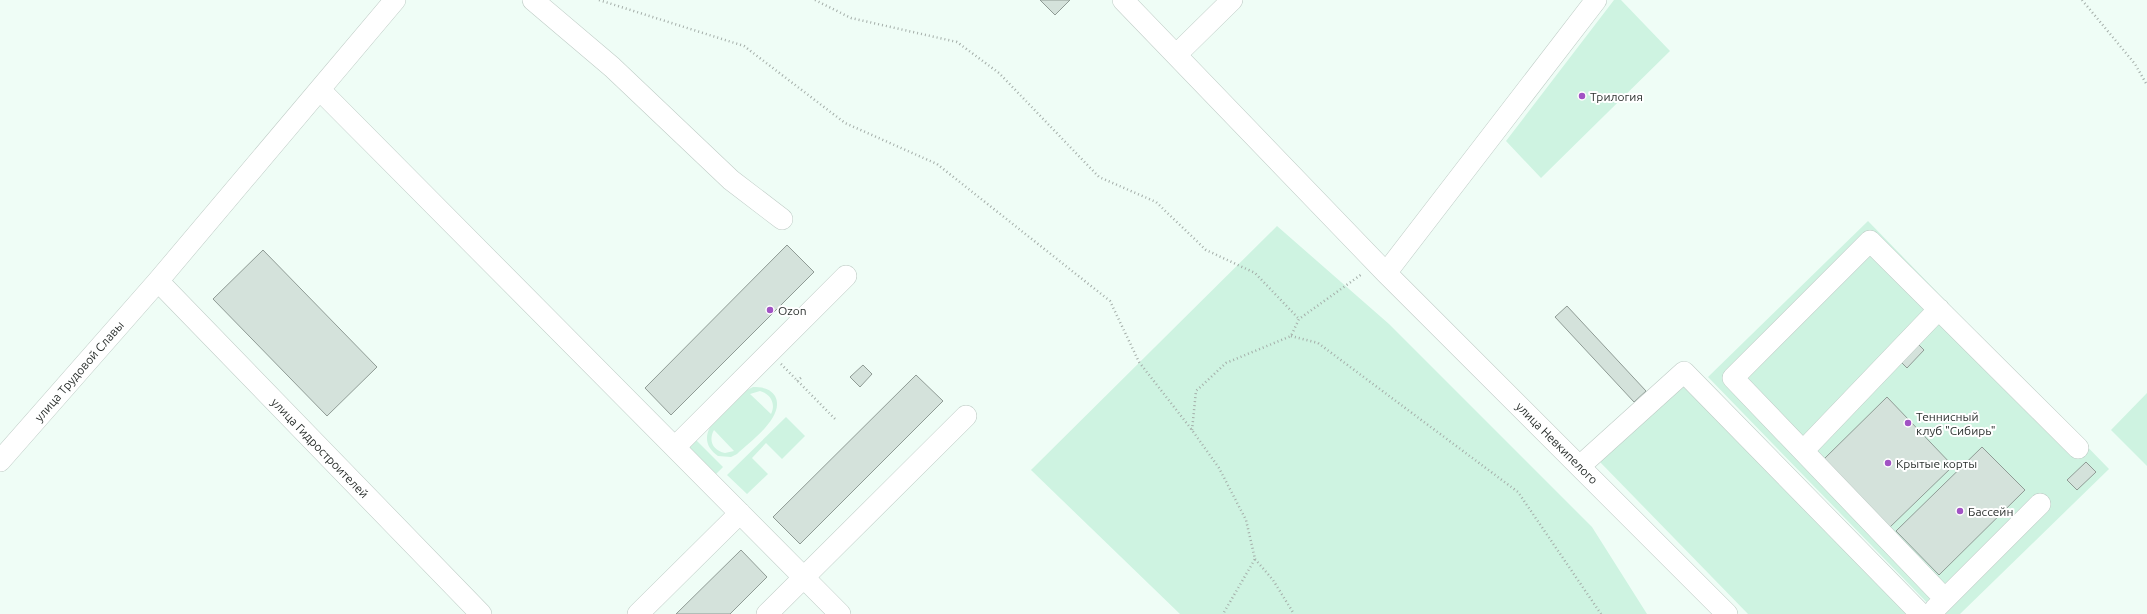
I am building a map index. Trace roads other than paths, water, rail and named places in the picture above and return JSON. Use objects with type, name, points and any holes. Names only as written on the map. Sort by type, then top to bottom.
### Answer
[{"type":"street","name":"улица Трудовой Славы","points":[[0,461],[158,281],[321,91],[395,0]]},
{"type":"street","points":[[533,0],[612,67],[731,180],[782,219]]},
{"type":"street","name":"улица Невкипелого","points":[[1123,0],[1386,273],[1727,614]]},
{"type":"street","points":[[1176,55],[1232,0]]},
{"type":"street","points":[[1386,273],[1596,0]]},
{"type":"street","points":[[321,91],[840,614]]},
{"type":"street","points":[[1945,599],[1733,378],[1870,241],[2078,448]]},
{"type":"street","points":[[675,447],[846,276]]},
{"type":"street","name":"улица Гидростроителей","points":[[158,281],[481,614]]},
{"type":"street","points":[[1803,451],[1939,309]]},
{"type":"street","points":[[1580,466],[1684,372],[1921,614]]},
{"type":"street","points":[[767,614],[966,416]]},
{"type":"street","points":[[1930,614],[2040,504]]},
{"type":"street","points":[[638,614],[740,513]]},
{"type":"place","name":"Трилогия","points":[[1582,96]]},
{"type":"place","name":"Ozon","points":[[770,310]]},
{"type":"place","name":"Теннисный клуб \"Сибирь\"","points":[[1908,423]]},
{"type":"place","name":"Крытые корты","points":[[1888,463]]},
{"type":"place","name":"Бассейн","points":[[1960,511]]}]
